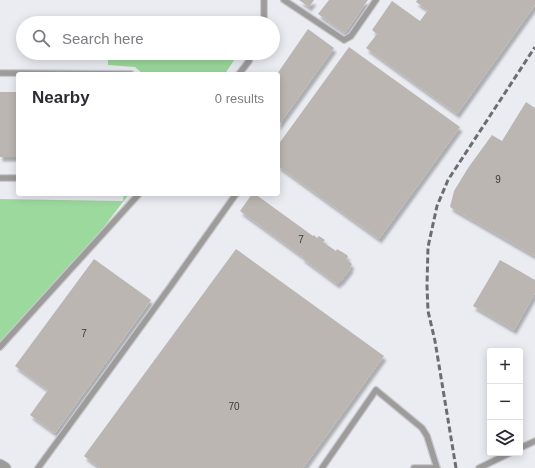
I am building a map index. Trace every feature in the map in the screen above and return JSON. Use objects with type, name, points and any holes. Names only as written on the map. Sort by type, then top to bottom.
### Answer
[{"type":"street","points":[[0,465],[5,468]]},
{"type":"lane","points":[[264,0],[264,16]]},
{"type":"lane","points":[[284,0],[344,40],[351,36],[376,0]]},
{"type":"lane","points":[[241,72],[249,60]]},
{"type":"lane","points":[[0,73],[16,73]]},
{"type":"lane","points":[[0,178],[16,178]]},
{"type":"lane","points":[[0,348],[137,196]]},
{"type":"lane","points":[[38,468],[235,196]]},
{"type":"lane","points":[[322,468],[376,390],[422,428],[427,436],[437,468],[414,468]]},
{"type":"lane","points":[[523,447],[535,441]]},
{"type":"lane","points":[[479,468],[504,456]]},
{"type":"green space","points":[[108,60],[234,60],[226,72],[141,72],[135,67],[108,65]]},
{"type":"green space","points":[[124,196],[127,196],[84,253],[0,346],[0,199],[123,201]]},
{"type":"building","points":[[299,0],[314,0],[309,7]]},
{"type":"building","points":[[329,0],[368,0],[345,33],[318,14]]},
{"type":"building","points":[[417,0],[535,0],[535,5],[457,114],[366,48],[377,34],[372,30],[392,1],[420,21],[428,10],[416,2]]},
{"type":"building","points":[[308,29],[334,48],[280,123],[280,72],[278,72]]},
{"type":"building","points":[[349,47],[460,127],[379,239],[280,167],[280,142]]},
{"type":"building","points":[[0,92],[16,92],[16,157],[0,157]]},
{"type":"building","points":[[526,102],[535,108],[535,256],[450,207],[454,191],[468,168],[492,135],[502,141]]},
{"type":"building","points":[[251,196],[258,196],[313,236],[314,235],[317,238],[319,236],[325,240],[323,242],[336,251],[337,249],[347,255],[348,257],[346,259],[352,264],[350,267],[351,268],[337,284],[240,211]]},
{"type":"building","points":[[236,249],[384,356],[303,468],[100,468],[84,456]]},
{"type":"building","points":[[94,259],[151,300],[55,433],[30,415],[48,390],[15,366]]},
{"type":"building","points":[[500,260],[535,280],[535,293],[514,330],[473,306]]},
{"type":"railway","points":[[456,468],[435,341],[428,311],[428,247],[437,206],[448,180],[535,47]]}]
